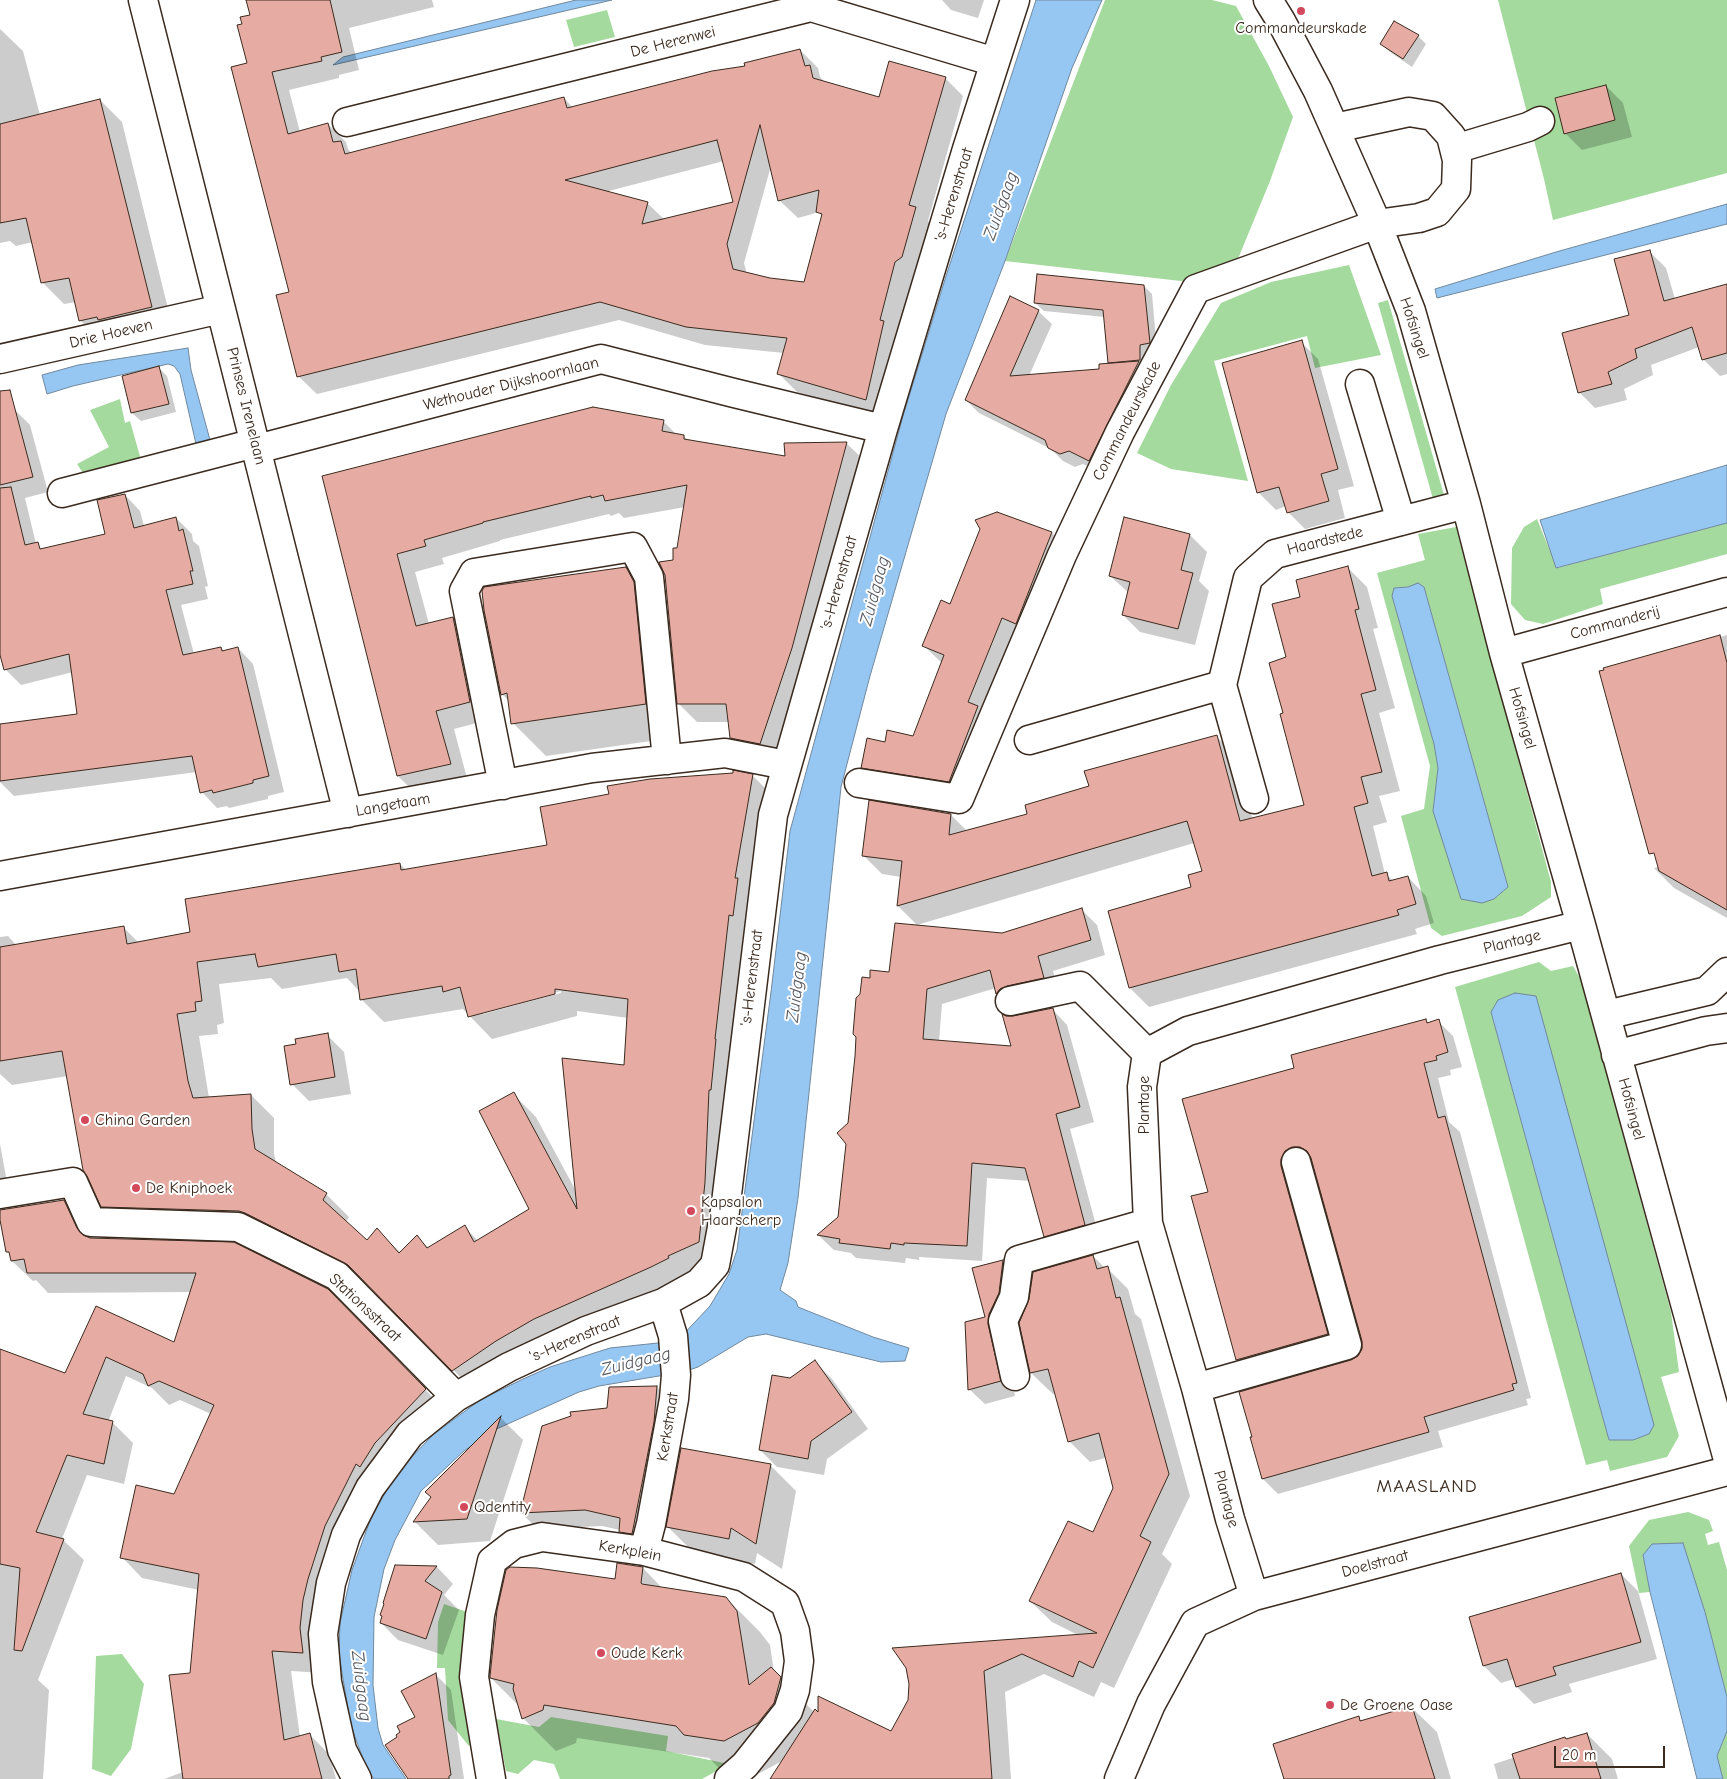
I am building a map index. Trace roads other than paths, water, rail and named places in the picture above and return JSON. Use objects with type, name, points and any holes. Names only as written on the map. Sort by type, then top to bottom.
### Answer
[{"type":"street","name":"Prinses Irenelaan","points":[[143,0],[348,813]]},
{"type":"street","name":"'s-Herenstraat","points":[[357,1779],[342,1750],[327,1682],[323,1634],[331,1583],[346,1535],[370,1488],[410,1434],[456,1397],[509,1367],[586,1331],[663,1303],[699,1283],[715,1265],[725,1211],[773,815],[883,429],[1015,0]]},
{"type":"street","name":"Hofsingel","points":[[1268,0],[1309,74],[1335,128],[1376,224],[1410,312],[1466,504],[1504,653],[1727,1456]]},
{"type":"street","name":"De Herenwei","points":[[348,122],[811,7],[995,62]]},
{"type":"street","points":[[1335,128],[1409,112],[1433,116],[1451,136],[1457,160],[1456,189],[1437,212],[1419,218],[1376,224]]},
{"type":"street","points":[[1455,149],[1528,127],[1540,121]]},
{"type":"street","name":"Commandeurskade","points":[[859,783],[959,799],[1062,555],[1120,432],[1196,289],[1376,224]]},
{"type":"street","name":"Drie Hoeven","points":[[0,359],[221,309]]},
{"type":"street","name":"Wethouder Dijkshoornlaan","points":[[62,493],[256,446],[601,358],[734,394],[883,429]]},
{"type":"street","points":[[1360,384],[1401,521]]},
{"type":"street","name":"Haardstede","points":[[1254,799],[1222,685],[1248,578],[1275,554],[1466,504]]},
{"type":"street","points":[[503,785],[464,591],[474,573],[633,547],[649,577],[667,760]]},
{"type":"street","name":"Commanderij","points":[[1504,653],[1727,592]]},
{"type":"street","points":[[1029,740],[1222,685]]},
{"type":"street","name":"Langetaam","points":[[0,876],[592,768],[725,753],[786,766]]},
{"type":"street","name":"Plantage","points":[[1254,1596],[1230,1519],[1196,1388],[1148,1223],[1142,1087],[1147,1053],[1188,1031],[1440,960],[1581,925]]},
{"type":"street","points":[[1606,1015],[1707,991],[1727,972]]},
{"type":"street","points":[[1010,1001],[1080,986],[1147,1053]]},
{"type":"street","points":[[1616,1055],[1716,1028],[1727,1028]]},
{"type":"street","points":[[1196,1388],[1347,1345],[1296,1162]]},
{"type":"street","name":"Stationsstraat","points":[[0,1194],[73,1182],[91,1222],[238,1227],[337,1276],[456,1397]]},
{"type":"street","points":[[1015,1376],[1003,1321],[1014,1297],[1019,1260],[1148,1223]]},
{"type":"street","name":"Kerkstraat","points":[[644,1551],[651,1524],[674,1399],[676,1375],[673,1336],[663,1303]]},
{"type":"street","name":"Doelstraat","points":[[1119,1779],[1151,1704],[1195,1623],[1254,1596],[1727,1471]]},
{"type":"street","name":"Kerkplein","points":[[491,1779],[474,1677],[480,1614],[492,1561],[514,1544],[542,1537],[644,1551],[744,1577],[785,1603],[795,1631],[799,1661],[795,1690],[788,1711],[745,1764],[729,1779]]},
{"type":"water","points":[[576,0],[612,0],[333,65],[343,57]]},
{"type":"water","name":"Zuidgaag","points":[[1036,0],[1102,0],[1072,68],[1005,261],[946,414],[870,676],[841,787],[798,1198],[788,1263],[780,1290],[796,1301],[798,1307],[873,1337],[909,1348],[905,1361],[881,1362],[766,1334],[748,1337],[698,1367],[683,1372],[599,1386],[579,1392],[492,1431],[464,1451],[421,1491],[395,1540],[384,1569],[374,1617],[373,1685],[378,1728],[383,1745],[406,1779],[374,1779],[366,1767],[351,1726],[339,1655],[340,1623],[352,1570],[371,1518],[397,1472],[434,1434],[480,1400],[523,1379],[550,1367],[610,1348],[677,1341],[710,1306],[729,1274],[737,1250],[790,831],[903,416],[947,273]]},
{"type":"water","points":[[1727,204],[1727,224],[1437,298],[1435,289],[1556,252]]},
{"type":"water","points":[[188,348],[191,370],[210,440],[196,444],[180,374],[174,366],[168,364],[73,386],[47,394],[42,375],[78,365]]},
{"type":"water","points":[[1727,465],[1727,523],[1556,568],[1540,520]]},
{"type":"water","points":[[1418,583],[1424,587],[1508,887],[1494,899],[1482,903],[1461,899],[1433,811],[1438,768],[1434,744],[1392,596],[1394,588],[1408,587]]},
{"type":"water","points":[[1515,993],[1536,996],[1654,1425],[1649,1434],[1633,1440],[1609,1440],[1491,1012],[1498,1000]]},
{"type":"water","points":[[1683,1543],[1705,1612],[1727,1697],[1727,1731],[1717,1756],[1723,1779],[1697,1779],[1650,1592],[1643,1555],[1652,1544]]},
{"type":"place","name":"Commandeurskade","points":[[1301,11]]},
{"type":"place","name":"China Garden","points":[[85,1120]]},
{"type":"place","name":"De Kniphoek","points":[[136,1188]]},
{"type":"place","name":"Kapsalon Haarscherp","points":[[691,1211]]},
{"type":"place","name":"Qdentity","points":[[464,1507]]},
{"type":"place","name":"Oude Kerk","points":[[601,1653]]},
{"type":"place","name":"De Groene Oase","points":[[1330,1705]]},
{"type":"district","name":"MAASLAND","points":[[1427,1487]]}]
